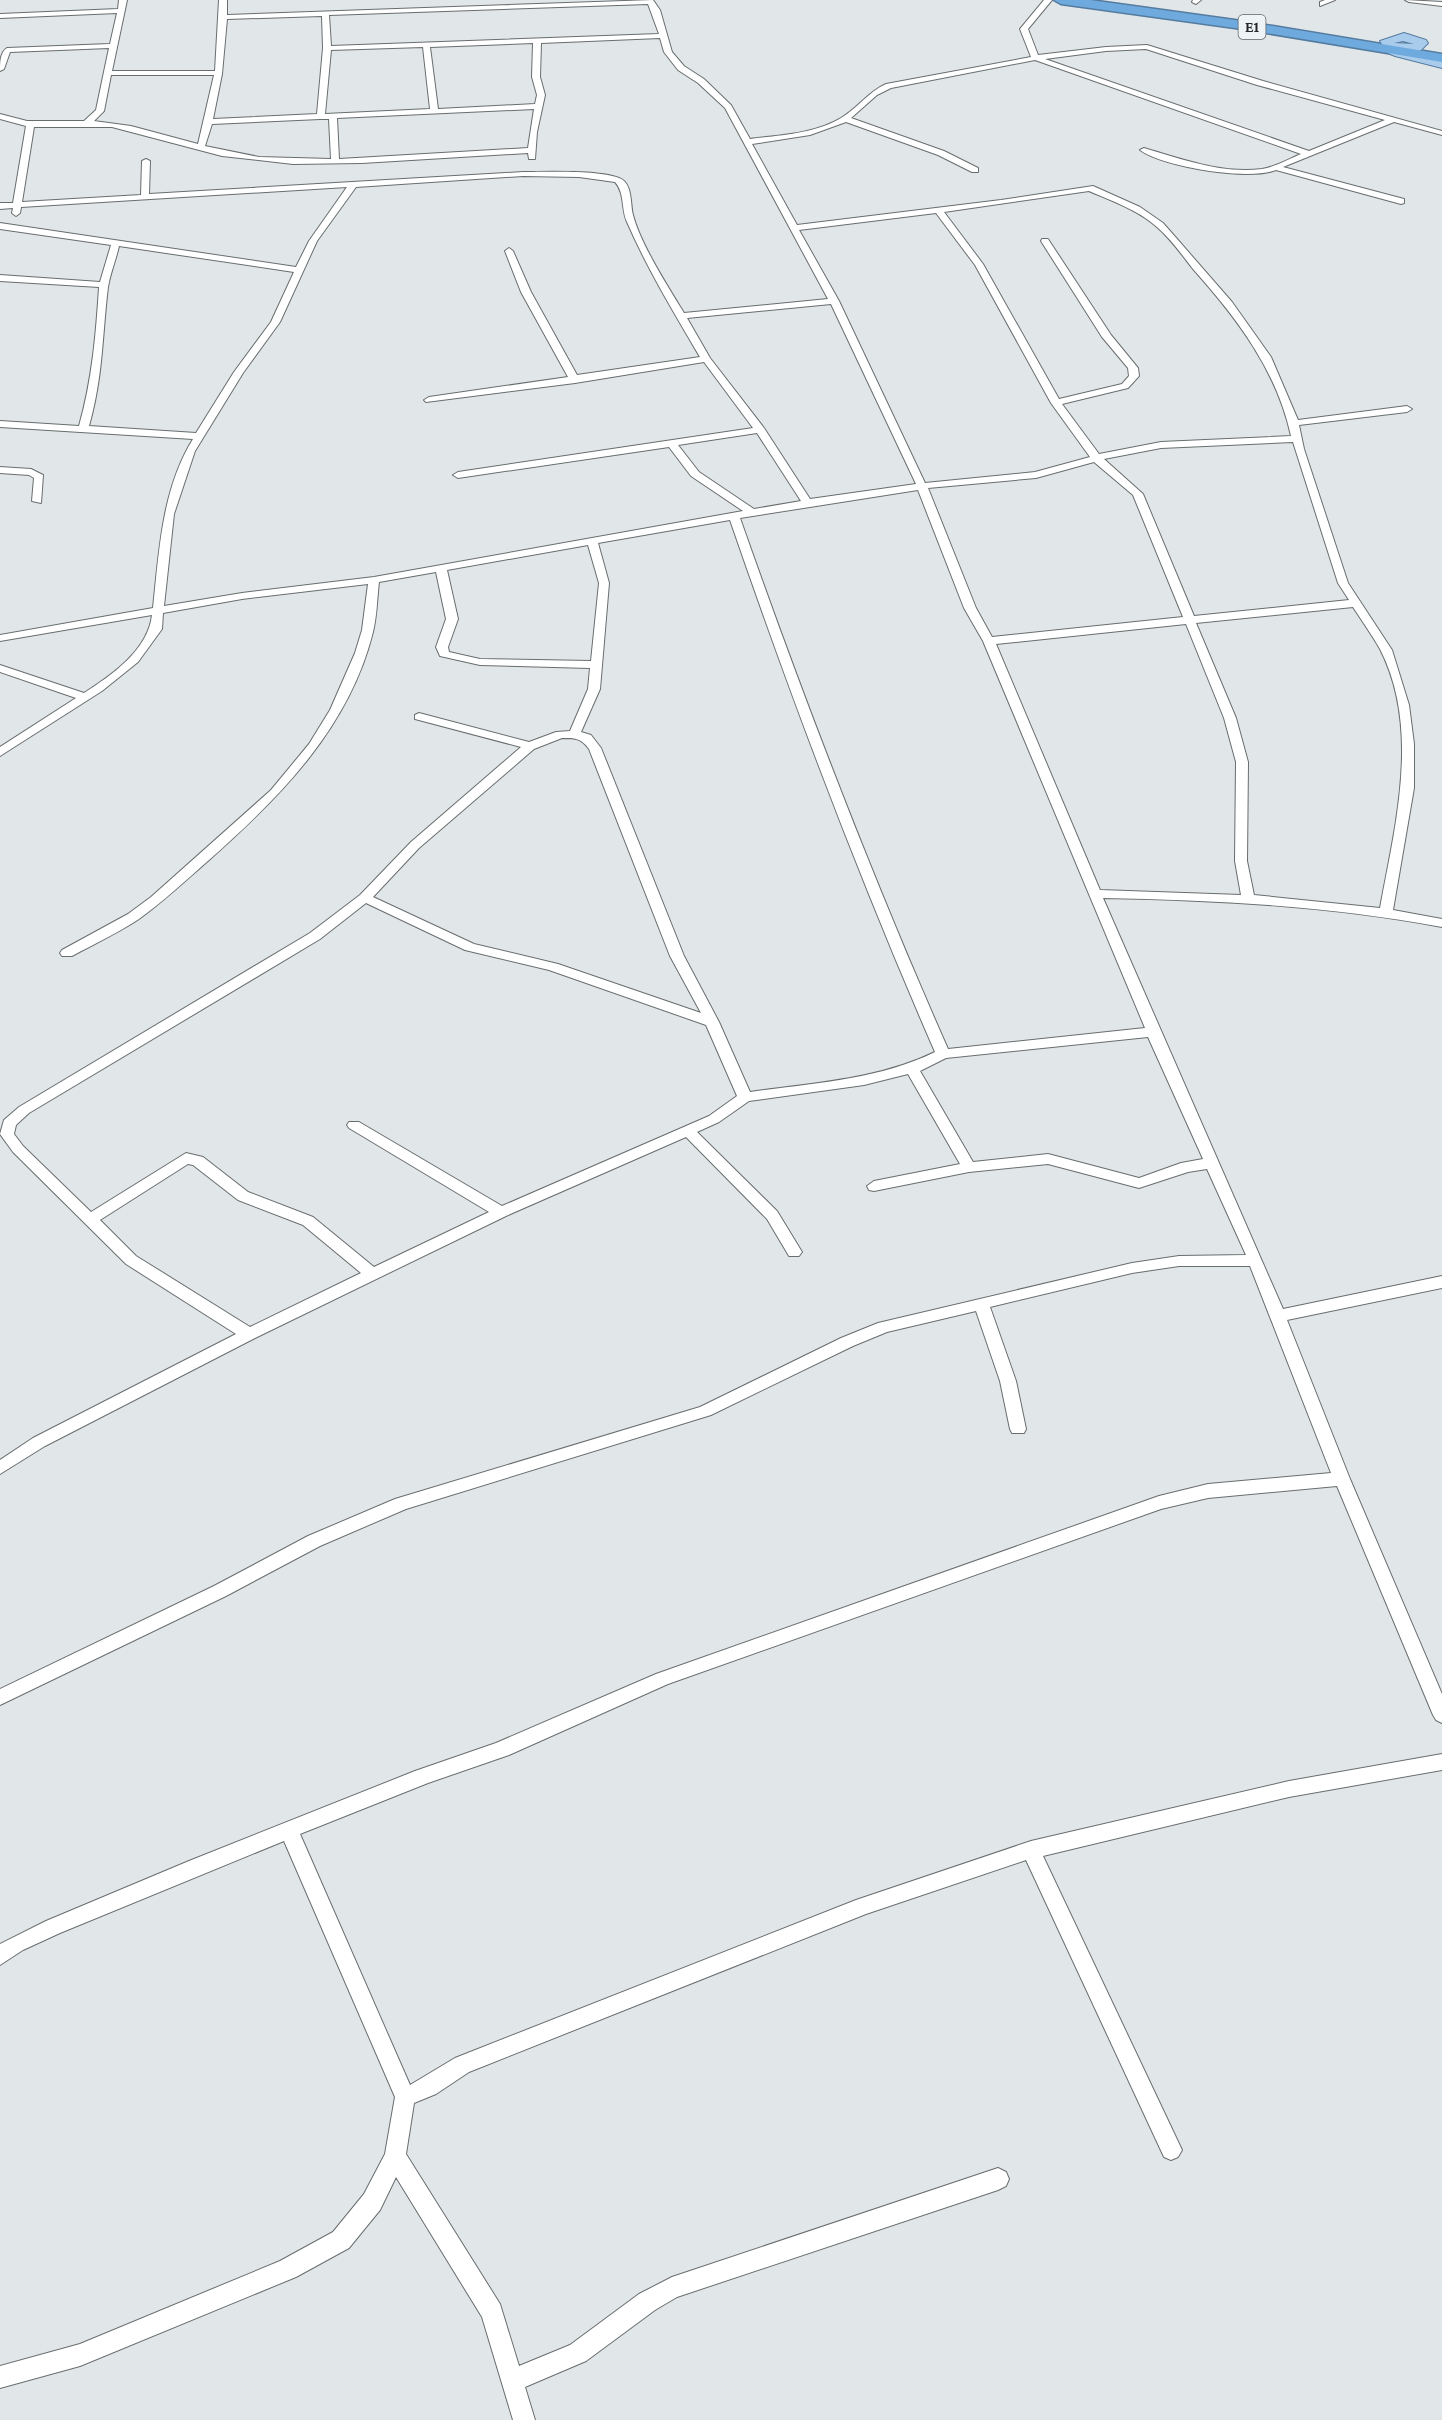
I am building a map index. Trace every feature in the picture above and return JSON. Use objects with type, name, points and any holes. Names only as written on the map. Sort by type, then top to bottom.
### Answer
[{"type":"highway","name":"E1","points":[[1061,0],[1242,25],[1414,45]]},
{"type":"highway","points":[[1180,0],[1200,2]]},
{"type":"highway","name":"E1","points":[[1378,30],[1442,58]]},
{"type":"main road","points":[[1414,45],[1442,64]]},
{"type":"street","points":[[87,123],[100,111],[123,0]]},
{"type":"street","points":[[201,146],[210,122],[224,17],[223,0]]},
{"type":"street","points":[[1048,0],[1024,29],[1035,58],[1307,153]]},
{"type":"street","points":[[1323,4],[1331,0]]},
{"type":"street","points":[[1409,0],[1442,4]]},
{"type":"street","points":[[224,17],[325,14],[506,3],[651,1],[668,51],[681,68],[701,81],[728,107],[792,228],[834,301],[922,486],[970,608],[989,641],[1153,1032],[1256,1260],[1342,1479],[1442,1715]]},
{"type":"street","points":[[0,16],[119,11]]},
{"type":"street","points":[[321,117],[327,48],[325,14]]},
{"type":"street","points":[[327,48],[663,36]]},
{"type":"street","points":[[0,116],[17,124],[30,126],[87,123],[112,125],[256,159],[335,161],[533,153],[533,132],[541,95],[536,77],[537,40]]},
{"type":"street","points":[[426,44],[434,111]]},
{"type":"street","points":[[0,69],[8,50],[114,46]]},
{"type":"street","points":[[746,142],[810,131],[846,119],[867,96],[888,86],[1035,58],[1106,49],[1147,47],[1260,83],[1442,133]]},
{"type":"street","points":[[109,73],[217,73]]},
{"type":"street","points":[[210,122],[540,106]]},
{"type":"street","points":[[333,116],[335,161]]},
{"type":"street","points":[[846,119],[941,153],[975,170]]},
{"type":"street","points":[[1144,150],[1174,162],[1246,172],[1278,168],[1307,153],[1392,120]]},
{"type":"street","points":[[13,227],[30,126]]},
{"type":"street","points":[[146,162],[146,197]]},
{"type":"street","points":[[1278,168],[1401,201]]},
{"type":"street","points":[[0,206],[523,174],[579,175],[618,180],[626,193],[626,210],[679,316],[706,359],[760,430],[807,504]]},
{"type":"street","points":[[0,752],[84,697],[134,660],[156,629],[169,514],[190,451],[197,436],[275,322],[297,270],[313,241],[354,183]]},
{"type":"street","points":[[792,228],[939,211],[1090,188],[1137,209],[1160,225],[1229,304],[1266,357],[1294,423],[1342,583],[1386,650],[1404,705],[1408,744],[1408,788],[1386,912]]},
{"type":"street","points":[[939,211],[979,264],[1056,403],[1096,458],[1138,494],[1187,619],[1230,718],[1242,762],[1241,861],[1248,897]]},
{"type":"street","points":[[0,226],[297,270]]},
{"type":"street","points":[[1045,241],[1107,337],[1133,368],[1134,376],[1125,386],[1056,403]]},
{"type":"street","points":[[84,428],[93,395],[100,345],[104,285],[116,243]]},
{"type":"street","points":[[509,251],[526,292],[575,380]]},
{"type":"street","points":[[0,278],[104,285]]},
{"type":"street","points":[[679,316],[834,301]]},
{"type":"street","points":[[429,400],[706,359]]},
{"type":"street","points":[[1294,423],[1407,409]]},
{"type":"street","points":[[0,424],[197,436]]},
{"type":"street","points":[[458,475],[760,430]]},
{"type":"street","points":[[0,638],[242,596],[374,580],[807,504],[922,486],[1025,477],[1096,458],[1161,446],[1217,441],[1297,439]]},
{"type":"street","points":[[671,442],[695,474],[729,495],[753,514]]},
{"type":"street","points":[[0,470],[31,472],[39,477],[37,501]]},
{"type":"street","points":[[735,518],[773,628],[894,943],[943,1054]]},
{"type":"street","points":[[574,734],[594,689],[604,583],[591,541]]},
{"type":"street","points":[[441,568],[452,620],[442,647],[444,654],[480,662],[596,665]]},
{"type":"street","points":[[67,953],[133,917],[156,900],[275,793],[314,746],[336,710],[361,653],[368,630],[374,580]]},
{"type":"street","points":[[989,641],[1355,603]]},
{"type":"street","points":[[0,668],[84,697]]},
{"type":"street","points":[[419,717],[530,746]]},
{"type":"street","points":[[249,1334],[131,1260],[18,1149],[7,1134],[9,1123],[24,1110],[315,936],[365,898],[416,845],[530,746],[560,735],[574,734],[587,738],[595,748],[677,956],[712,1022],[745,1097]]},
{"type":"street","points":[[1096,894],[1248,897],[1386,912],[1442,923]]},
{"type":"street","points":[[365,898],[470,947],[553,967],[712,1022]]},
{"type":"street","points":[[1,1466],[39,1442],[249,1334],[501,1212],[714,1119],[745,1097],[864,1080],[912,1069],[943,1054],[1153,1032]]},
{"type":"street","points":[[912,1069],[969,1167]]},
{"type":"street","points":[[354,1125],[501,1212]]},
{"type":"street","points":[[688,1131],[772,1215],[794,1252]]},
{"type":"street","points":[[91,1219],[186,1158],[198,1161],[243,1196],[308,1221],[374,1275]]},
{"type":"street","points":[[874,1186],[969,1167],[1048,1159],[1139,1184],[1186,1167],[1212,1163]]},
{"type":"street","points":[[0,1696],[220,1591],[314,1541],[402,1504],[705,1411],[847,1342],[884,1327],[1132,1268],[1179,1261],[1256,1260]]},
{"type":"street","points":[[1278,1316],[1442,1282]]},
{"type":"street","points":[[981,1304],[1015,1400],[1018,1430]]},
{"type":"street","points":[[0,1956],[16,1944],[53,1928],[289,1830],[422,1777],[502,1749],[662,1679],[1159,1503],[1209,1491],[1342,1479]]},
{"type":"street","points":[[405,2097],[429,2087],[462,2065],[797,1932],[863,1906],[1032,1850],[1289,1789],[1442,1762]]},
{"type":"street","points":[[0,2377],[80,2355],[288,2269],[341,2240],[372,2202],[394,2156],[405,2097],[289,1830]]},
{"type":"street","points":[[1032,1850],[1171,2150]]},
{"type":"street","points":[[394,2156],[492,2312],[524,2420]]},
{"type":"street","points":[[514,2380],[578,2353],[647,2302],[672,2288],[999,2179]]}]
